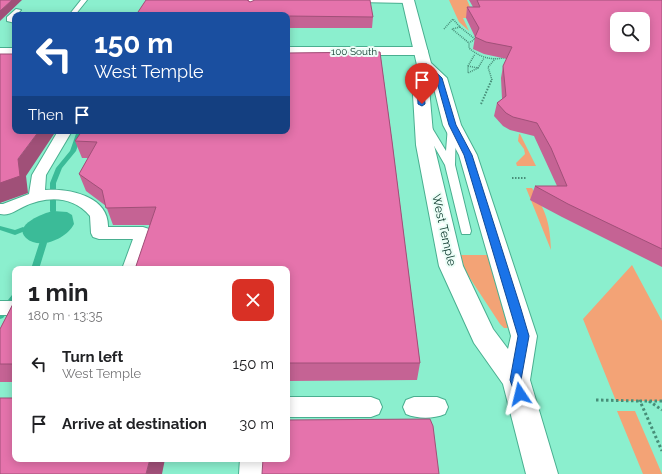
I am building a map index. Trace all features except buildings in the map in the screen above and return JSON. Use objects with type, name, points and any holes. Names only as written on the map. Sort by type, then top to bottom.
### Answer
[{"type":"main road","name":"West Temple","points":[[408,0],[421,53],[420,78],[425,145],[452,266],[483,336],[516,380],[542,474]]},
{"type":"main road","points":[[0,40],[12,40]]},
{"type":"main road","name":"100 South","points":[[290,42],[421,53]]},
{"type":"main road","name":"100 South","points":[[290,51],[421,53]]},
{"type":"main road","points":[[0,52],[12,52]]},
{"type":"main road","name":"West Temple","points":[[421,53],[439,78],[452,125],[468,155],[524,336],[516,380]]},
{"type":"street","points":[[36,197],[39,175],[63,134]]},
{"type":"street","points":[[0,209],[5,210],[17,203],[36,197],[65,194],[80,200],[90,206],[99,217],[99,233],[143,233],[132,266]]},
{"type":"street","points":[[0,308],[12,308]]},
{"type":"street","points":[[290,407],[370,408]]},
{"type":"street","points":[[414,408],[437,408]]},
{"type":"street","points":[[251,474],[252,462]]},
{"type":"lane","points":[[74,12],[84,0]]},
{"type":"lane","points":[[225,0],[254,3],[262,0]]},
{"type":"lane","points":[[352,0],[408,0]]},
{"type":"lane","points":[[423,119],[450,165]]},
{"type":"lane","points":[[452,125],[450,165],[466,231]]},
{"type":"path","points":[[444,29],[453,19],[460,27],[475,39],[469,43]]},
{"type":"path","points":[[460,27],[452,29],[469,43],[469,48],[475,54],[484,58],[496,59],[512,56]]},
{"type":"path","points":[[475,54],[468,66],[468,73],[478,68],[484,58]]},
{"type":"path","points":[[481,104],[492,80],[488,67],[496,59]]},
{"type":"path","points":[[468,66],[478,68]]},
{"type":"path","points":[[512,178],[527,178]]},
{"type":"path","points":[[596,400],[662,401]]},
{"type":"path","points":[[640,401],[662,451]]},
{"type":"path","points":[[648,401],[662,410]]},
{"type":"shaded area","points":[[449,0],[467,0],[475,18],[463,18],[469,31],[459,22]]},
{"type":"shaded area","points":[[519,134],[536,166],[517,166],[516,163],[525,154],[524,149],[518,141]]},
{"type":"shaded area","points":[[526,188],[532,188],[544,211],[550,232],[551,250]]},
{"type":"shaded area","points":[[53,211],[67,212],[72,215],[74,224],[66,234],[53,241],[45,243],[32,242],[26,238],[23,233],[23,229],[26,224],[43,214]]},
{"type":"shaded area","points":[[458,255],[490,255],[510,325],[508,328],[504,328],[500,324],[460,263]]},
{"type":"shaded area","points":[[632,265],[662,321],[662,401],[616,401],[583,319]]},
{"type":"shaded area","points":[[617,411],[635,411],[662,474],[643,474]]},
{"type":"waterway","points":[[53,211],[53,183],[59,168],[73,151],[79,134]]},
{"type":"waterway","points":[[0,228],[15,233],[23,229]]},
{"type":"waterway","points":[[36,266],[43,243]]},
{"type":"waterway","points":[[0,316],[12,301]]},
{"type":"route","points":[[422,104],[420,78],[424,65],[439,78],[452,125],[468,155],[524,336],[516,380],[520,394]]}]
